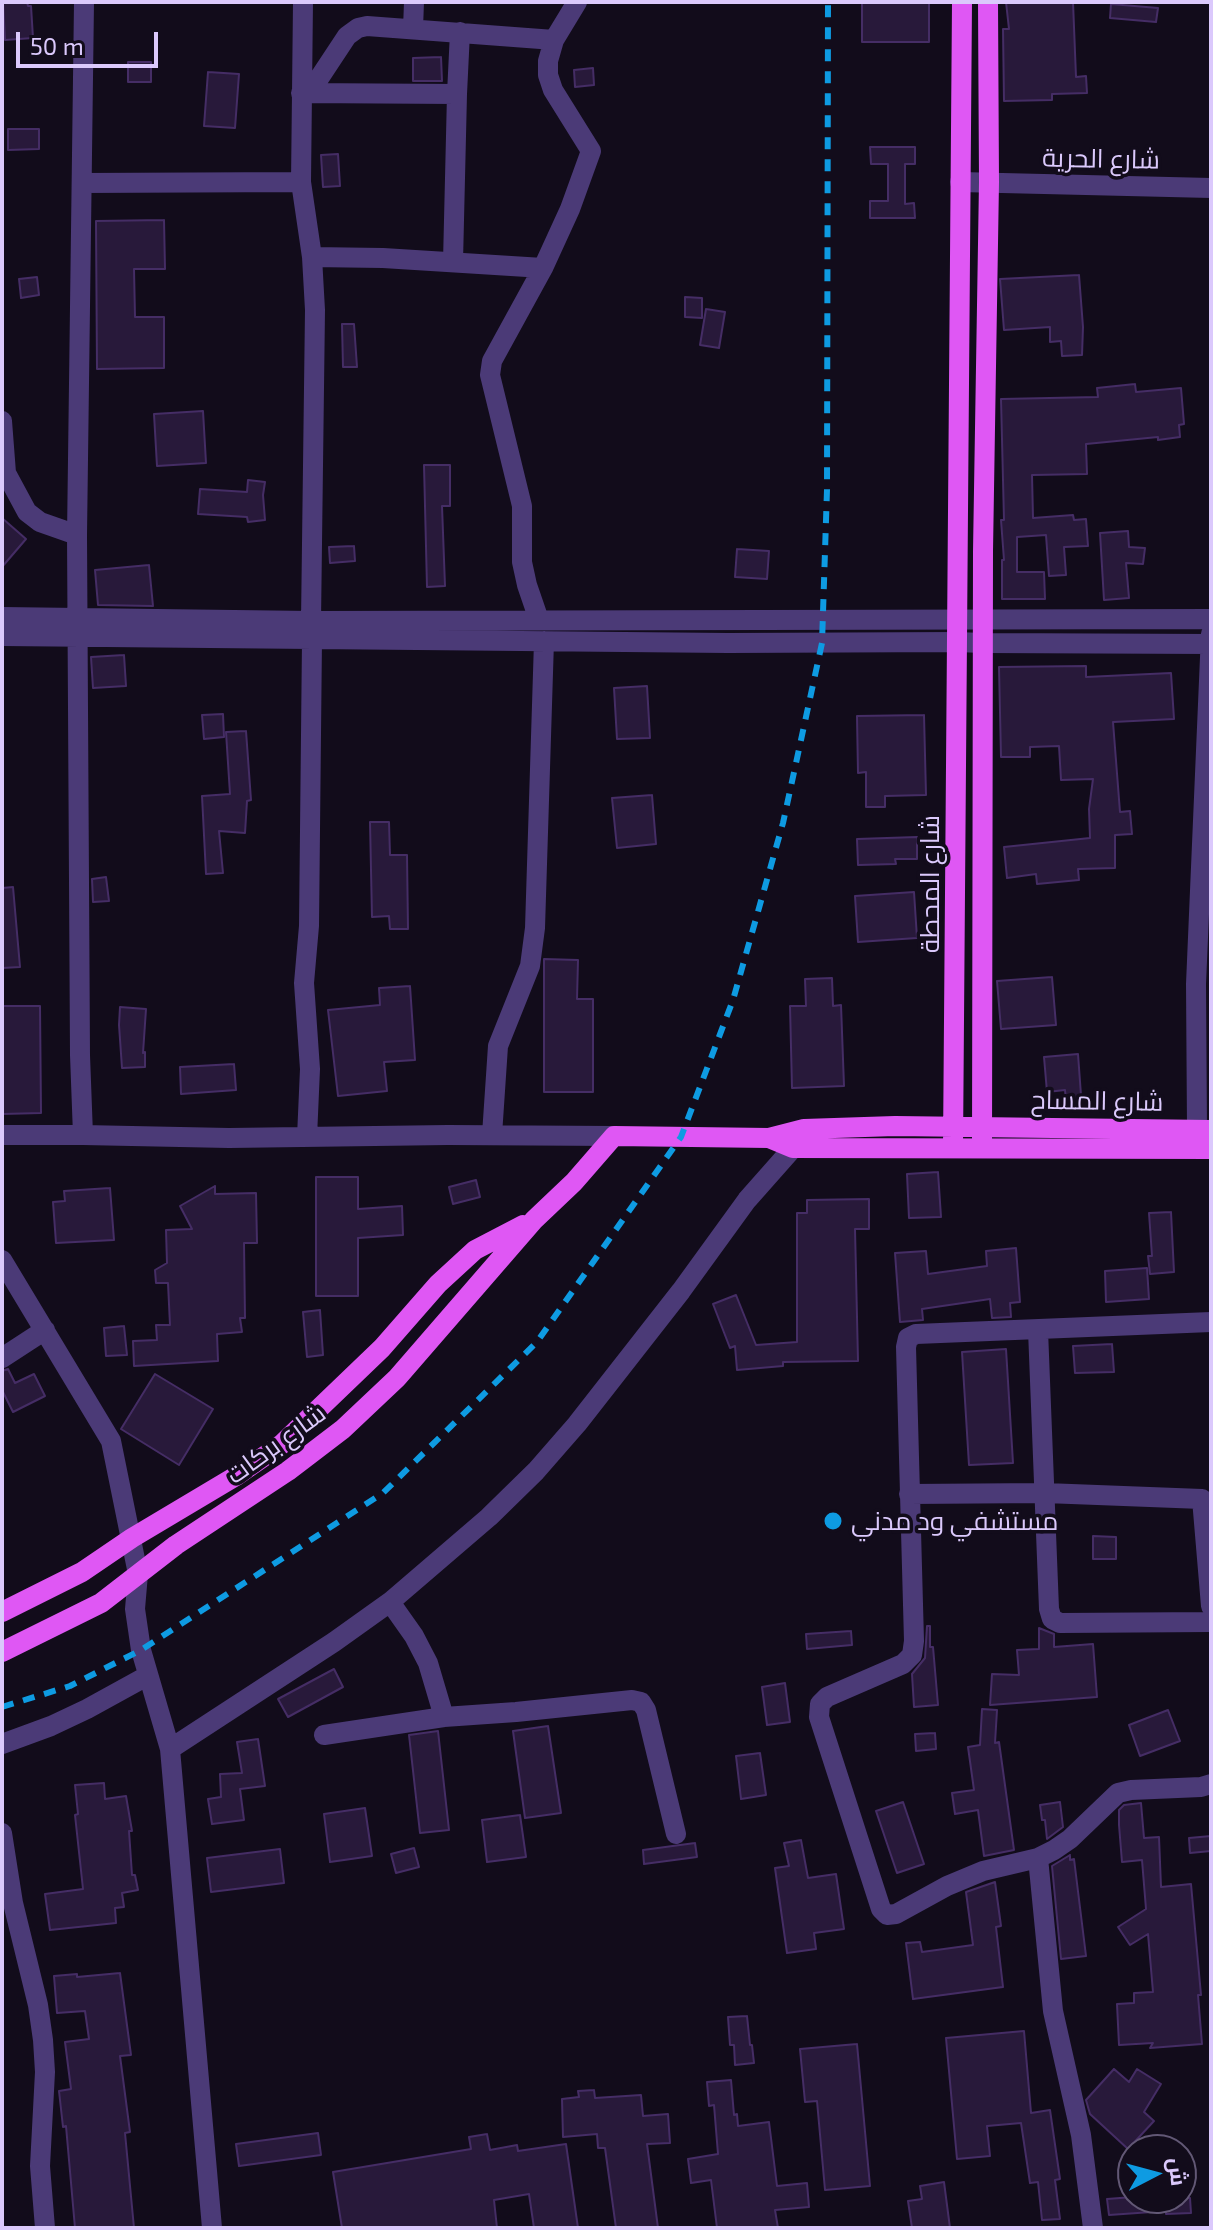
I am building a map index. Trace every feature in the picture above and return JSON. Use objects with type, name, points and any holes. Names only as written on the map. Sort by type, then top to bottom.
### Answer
[{"type":"main road","name":"شارع المحطة","points":[[953,1147],[962,2]]},
{"type":"main road","name":"شارع المحطة","points":[[982,1147],[988,2]]},
{"type":"main road","name":"شارع المساح","points":[[769,1138],[804,1129],[981,1125],[1204,1130]]},
{"type":"main road","points":[[614,1136],[769,1138],[793,1148]]},
{"type":"main road","name":"شارع بركات","points":[[2,1652],[101,1603],[176,1545],[288,1471],[343,1429],[397,1378],[534,1220],[574,1182],[614,1136]]},
{"type":"main road","name":"شارع المساح","points":[[793,1148],[1211,1149]]},
{"type":"main road","name":"شارع بركات","points":[[2,1612],[82,1572],[282,1444],[382,1348],[438,1284],[475,1250],[534,1220]]},
{"type":"street","points":[[83,1135],[77,535],[84,2]]},
{"type":"street","points":[[303,2],[306,93],[301,182],[312,257],[315,354],[309,926],[304,983],[310,1069],[307,1137]]},
{"type":"street","points":[[413,29],[414,2]]},
{"type":"street","points":[[539,620],[522,562],[522,506],[490,375],[492,361],[543,268],[570,209],[591,151],[553,90],[548,75],[554,40],[577,2]]},
{"type":"street","points":[[306,93],[347,36],[367,26],[554,40]]},
{"type":"street","points":[[453,262],[460,32]]},
{"type":"street","points":[[306,93],[457,94]]},
{"type":"street","points":[[82,183],[301,182]]},
{"type":"street","name":"شارع الحرية","points":[[960,182],[1211,188]]},
{"type":"street","points":[[312,257],[543,268]]},
{"type":"street","points":[[2,421],[6,473],[27,512],[40,522],[77,535]]},
{"type":"street","points":[[2,617],[77,628]]},
{"type":"street","points":[[311,630],[539,620],[1211,619]]},
{"type":"street","points":[[2,636],[77,628],[311,630],[544,641],[1211,644]]},
{"type":"street","points":[[1204,1130],[1196,984],[1211,634]]},
{"type":"street","points":[[492,1135],[498,1046],[530,966],[535,928],[544,641]]},
{"type":"street","points":[[170,1749],[390,1602],[489,1517],[536,1471],[577,1424],[681,1291],[747,1200],[793,1148],[804,1129]]},
{"type":"street","points":[[2,1135],[229,1138],[614,1136]]},
{"type":"street","points":[[2,1260],[111,1441],[138,1574],[135,1609],[141,1650],[170,1749],[212,2228]]},
{"type":"street","points":[[1211,1322],[916,1334],[908,1338],[912,1655],[903,1664],[827,1697],[820,1704],[819,1717],[881,1909],[887,1915],[896,1914],[947,1886],[983,1871],[1038,1858],[1054,1850],[1070,1839],[1118,1793],[1211,1784]]},
{"type":"street","points":[[2,1358],[45,1330]]},
{"type":"street","points":[[1038,1330],[1049,1609],[1052,1619],[1060,1623],[1211,1622]]},
{"type":"street","points":[[909,1494],[1045,1493],[1202,1499],[1211,1606]]},
{"type":"street","points":[[390,1602],[428,1663],[444,1717]]},
{"type":"street","points":[[2,1744],[51,1726],[147,1676]]},
{"type":"street","points":[[324,1735],[444,1717],[632,1700],[641,1702],[646,1710],[676,1834]]},
{"type":"street","points":[[2,1833],[13,1903],[38,2005],[43,2040],[45,2072],[40,2166],[45,2228]]},
{"type":"street","points":[[1038,1858],[1053,2011],[1081,2135],[1093,2228]]},
{"type":"building","points":[[3,2],[27,2],[31,6],[33,38],[5,40]]},
{"type":"building","points":[[862,2],[929,2],[929,42],[862,42]]},
{"type":"building","points":[[1006,2],[1073,2],[1076,77],[1086,76],[1087,93],[1052,94],[1052,100],[1004,101],[1003,29],[1009,29]]},
{"type":"building","points":[[1111,4],[1158,8],[1156,22],[1110,18]]},
{"type":"building","points":[[441,57],[442,81],[413,81],[413,58]]},
{"type":"building","points":[[128,62],[151,62],[151,82],[128,82]]},
{"type":"building","points":[[593,68],[594,85],[575,87],[574,70]]},
{"type":"building","points":[[208,72],[239,74],[235,128],[204,126]]},
{"type":"building","points":[[8,129],[39,129],[39,149],[8,150]]},
{"type":"building","points":[[870,147],[915,147],[915,164],[905,164],[905,204],[914,203],[915,218],[870,218],[870,201],[888,201],[888,164],[871,164]]},
{"type":"building","points":[[338,154],[340,186],[323,187],[321,155]]},
{"type":"building","points":[[164,220],[165,269],[134,269],[135,317],[164,317],[164,368],[97,369],[96,221]]},
{"type":"building","points":[[1079,275],[1082,355],[1062,356],[1061,341],[1050,342],[1050,327],[1004,330],[1000,279]]},
{"type":"building","points":[[37,277],[39,295],[21,298],[19,279]]},
{"type":"building","points":[[685,297],[702,298],[702,318],[685,317]]},
{"type":"building","points":[[706,309],[725,312],[719,348],[700,345]]},
{"type":"building","points":[[342,324],[354,324],[357,367],[343,367]]},
{"type":"building","points":[[1135,384],[1136,392],[1181,388],[1184,424],[1179,425],[1180,437],[1086,444],[1087,474],[1032,475],[1033,518],[1073,515],[1074,520],[1086,519],[1088,546],[1064,547],[1066,575],[1049,576],[1046,535],[1017,537],[1017,572],[1044,572],[1045,599],[1002,599],[1001,399],[1098,397],[1097,388]]},
{"type":"building","points":[[203,411],[206,463],[157,466],[154,414]]},
{"type":"building","points":[[424,465],[450,465],[450,506],[442,506],[445,586],[427,587]]},
{"type":"building","points":[[248,480],[265,482],[265,520],[248,522],[247,517],[198,514],[200,489],[247,492]]},
{"type":"building","points":[[2,518],[26,539],[2,567]]},
{"type":"building","points":[[1128,531],[1129,547],[1145,548],[1143,564],[1126,563],[1129,598],[1104,600],[1100,533]]},
{"type":"building","points":[[354,546],[355,561],[330,563],[329,547]]},
{"type":"building","points":[[737,549],[769,551],[767,579],[735,577]]},
{"type":"building","points":[[149,565],[153,606],[98,605],[95,570]]},
{"type":"building","points":[[124,655],[126,686],[93,688],[91,657]]},
{"type":"building","points":[[1086,666],[1086,677],[1171,673],[1174,719],[1113,722],[1120,812],[1130,811],[1132,834],[1115,835],[1115,868],[1078,869],[1079,880],[1037,884],[1036,874],[1007,878],[1004,847],[1090,838],[1089,809],[1093,779],[1061,780],[1059,746],[1030,747],[1030,757],[1001,757],[999,667]]},
{"type":"building","points":[[647,686],[650,738],[617,739],[614,688]]},
{"type":"building","points":[[223,714],[224,737],[204,739],[202,715]]},
{"type":"building","points":[[924,715],[926,795],[885,796],[885,807],[866,807],[866,772],[858,773],[857,716]]},
{"type":"building","points":[[246,731],[251,800],[247,801],[245,833],[219,831],[223,873],[206,874],[202,796],[230,794],[226,732]]},
{"type":"building","points":[[652,795],[656,844],[617,848],[612,798]]},
{"type":"building","points":[[370,822],[389,822],[390,855],[407,855],[408,929],[390,929],[389,916],[372,917]]},
{"type":"building","points":[[917,837],[917,859],[895,859],[896,864],[858,865],[857,839]]},
{"type":"building","points":[[106,877],[109,901],[93,902],[92,879]]},
{"type":"building","points":[[13,887],[20,967],[2,968],[2,888]]},
{"type":"building","points":[[914,892],[917,938],[858,942],[855,896]]},
{"type":"building","points":[[544,959],[578,960],[577,999],[593,999],[593,1092],[544,1092]]},
{"type":"building","points":[[1052,977],[1056,1025],[1001,1029],[997,981]]},
{"type":"building","points":[[832,978],[833,1006],[841,1005],[844,1086],[792,1088],[790,1006],[806,1006],[805,979]]},
{"type":"building","points":[[410,986],[415,1060],[384,1062],[387,1091],[338,1096],[328,1010],[380,1005],[379,988]]},
{"type":"building","points":[[2,1006],[40,1006],[41,1113],[2,1114]]},
{"type":"building","points":[[120,1007],[146,1009],[145,1067],[122,1068]]},
{"type":"building","points":[[1078,1054],[1082,1109],[1067,1111],[1065,1090],[1047,1092],[1044,1057]]},
{"type":"building","points":[[234,1064],[236,1090],[181,1094],[180,1067]]},
{"type":"building","points":[[938,1172],[941,1217],[909,1218],[907,1174]]},
{"type":"building","points":[[316,1177],[358,1177],[358,1209],[402,1206],[403,1235],[358,1238],[358,1296],[316,1296]]},
{"type":"building","points":[[476,1180],[480,1197],[453,1204],[449,1187]]},
{"type":"building","points":[[215,1186],[215,1194],[256,1193],[257,1243],[244,1243],[245,1318],[240,1318],[242,1332],[217,1334],[218,1361],[134,1366],[133,1341],[157,1340],[156,1325],[170,1325],[168,1283],[156,1283],[155,1270],[167,1263],[166,1230],[192,1229],[180,1206]]},
{"type":"building","points":[[110,1188],[114,1240],[56,1243],[53,1202],[65,1201],[64,1191]]},
{"type":"building","points":[[869,1199],[869,1229],[855,1229],[858,1361],[783,1362],[783,1366],[737,1370],[735,1346],[730,1348],[713,1304],[736,1295],[756,1345],[797,1342],[797,1213],[807,1213],[807,1200]]},
{"type":"building","points":[[1171,1212],[1174,1272],[1150,1274],[1149,1213]]},
{"type":"building","points":[[1016,1248],[1020,1302],[1010,1303],[1011,1317],[992,1318],[990,1299],[922,1309],[923,1320],[900,1322],[895,1253],[926,1251],[928,1274],[987,1266],[986,1251]]},
{"type":"building","points":[[1147,1268],[1149,1299],[1106,1302],[1105,1271]]},
{"type":"building","points":[[320,1310],[323,1355],[307,1357],[303,1312]]},
{"type":"building","points":[[124,1326],[127,1355],[106,1356],[104,1328]]},
{"type":"building","points":[[1112,1344],[1114,1372],[1075,1373],[1073,1346]]},
{"type":"building","points":[[1006,1349],[1013,1463],[969,1465],[962,1352]]},
{"type":"building","points":[[8,1369],[15,1383],[34,1374],[45,1396],[13,1412],[2,1390],[2,1371]]},
{"type":"building","points":[[155,1374],[213,1409],[179,1465],[121,1429]]},
{"type":"building","points":[[1093,1536],[1116,1537],[1116,1559],[1093,1559]]},
{"type":"building","points":[[927,1626],[930,1626],[930,1647],[933,1647],[938,1705],[914,1707],[912,1674],[925,1658]]},
{"type":"building","points":[[1039,1628],[1054,1634],[1054,1647],[1093,1644],[1097,1697],[990,1705],[992,1674],[1019,1675],[1017,1650],[1039,1649]]},
{"type":"building","points":[[851,1631],[852,1645],[807,1649],[806,1634]]},
{"type":"building","points":[[334,1669],[343,1687],[288,1717],[278,1699]]},
{"type":"building","points":[[785,1683],[790,1722],[767,1725],[762,1687]]},
{"type":"building","points":[[982,1709],[997,1710],[995,1743],[999,1742],[1014,1850],[984,1856],[978,1810],[955,1814],[952,1793],[974,1790],[968,1747],[980,1745]]},
{"type":"building","points":[[1168,1710],[1180,1741],[1140,1756],[1129,1725]]},
{"type":"building","points":[[548,1726],[561,1813],[525,1818],[513,1731]]},
{"type":"building","points":[[438,1731],[449,1830],[420,1833],[409,1735]]},
{"type":"building","points":[[935,1733],[936,1749],[916,1751],[915,1734]]},
{"type":"building","points":[[258,1739],[265,1786],[240,1789],[244,1820],[212,1824],[208,1799],[221,1797],[220,1774],[242,1773],[237,1742]]},
{"type":"building","points":[[760,1753],[766,1795],[741,1799],[736,1756]]},
{"type":"building","points":[[104,1783],[105,1799],[126,1796],[132,1831],[129,1831],[132,1875],[135,1875],[138,1890],[122,1893],[124,1907],[115,1908],[116,1923],[50,1930],[45,1894],[83,1889],[75,1785]]},
{"type":"building","points":[[903,1802],[924,1864],[897,1873],[876,1811]]},
{"type":"building","points":[[1060,1802],[1063,1827],[1047,1839],[1040,1805]]},
{"type":"building","points":[[1141,1803],[1144,1838],[1159,1837],[1161,1887],[1191,1884],[1202,2044],[1150,2048],[1153,2043],[1119,2045],[1117,2004],[1134,2003],[1134,1993],[1153,1992],[1148,1934],[1130,1945],[1118,1927],[1146,1909],[1142,1860],[1122,1862],[1119,1825],[1119,1810],[1124,1805]]},
{"type":"building","points":[[365,1808],[372,1856],[330,1862],[324,1814]]},
{"type":"building","points":[[520,1815],[526,1857],[487,1862],[482,1820]]},
{"type":"building","points":[[1211,1836],[1211,1851],[1190,1853],[1189,1838]]},
{"type":"building","points":[[801,1840],[808,1878],[836,1874],[844,1929],[814,1933],[816,1949],[787,1953],[775,1868],[789,1866],[784,1843]]},
{"type":"building","points":[[695,1843],[697,1857],[644,1864],[643,1850]]},
{"type":"building","points":[[414,1848],[419,1867],[396,1873],[391,1854]]},
{"type":"building","points":[[280,1849],[284,1883],[211,1892],[207,1858]]},
{"type":"building","points":[[1070,1855],[1070,1860],[1074,1859],[1086,1956],[1061,1959],[1052,1866]]},
{"type":"building","points":[[995,1882],[1001,1926],[996,1927],[1003,1987],[913,1999],[906,1943],[920,1942],[922,1952],[973,1945],[966,1892]]},
{"type":"building","points":[[120,1973],[131,2055],[120,2056],[130,2132],[125,2133],[134,2228],[75,2228],[66,2126],[63,2127],[59,2091],[71,2089],[65,2042],[89,2039],[85,2011],[57,2013],[54,1976]]},
{"type":"building","points":[[747,2016],[754,2063],[735,2065],[728,2017]]},
{"type":"building","points":[[1024,2031],[1031,2113],[1050,2110],[1060,2179],[1055,2180],[1060,2219],[1042,2220],[1038,2182],[1030,2183],[1021,2123],[987,2126],[990,2156],[957,2159],[946,2038]]},
{"type":"building","points":[[857,2044],[870,2186],[825,2190],[817,2101],[805,2102],[800,2049]]},
{"type":"building","points":[[1114,2069],[1129,2082],[1137,2069],[1161,2084],[1144,2112],[1154,2121],[1142,2134],[1117,2134],[1117,2139],[1090,2114],[1086,2100]]},
{"type":"building","points":[[731,2080],[738,2126],[769,2122],[777,2186],[807,2183],[809,2207],[775,2210],[778,2228],[717,2228],[711,2180],[691,2183],[688,2159],[718,2154],[714,2105],[709,2106],[707,2082]]},
{"type":"building","points":[[594,2090],[595,2098],[641,2095],[643,2116],[668,2114],[670,2143],[647,2144],[658,2228],[616,2228],[605,2148],[598,2148],[597,2134],[563,2137],[562,2099],[579,2097],[578,2091]]},
{"type":"building","points":[[318,2133],[321,2155],[239,2166],[236,2144]]},
{"type":"building","points":[[487,2134],[490,2150],[517,2145],[518,2151],[566,2144],[578,2228],[534,2228],[529,2194],[494,2200],[497,2228],[342,2228],[333,2172],[471,2149],[469,2137]]},
{"type":"building","points":[[944,2182],[950,2228],[912,2228],[908,2201],[922,2199],[920,2186]]},
{"type":"building","points":[[1117,2198],[1117,2214],[1123,2214],[1109,2215],[1107,2199]]},
{"type":"railway","points":[[2,1707],[70,1686],[141,1650],[383,1493],[537,1342],[681,1137],[733,1000],[783,823],[822,643],[827,490],[828,2]]},
{"type":"place","name":"مستشفي ود مدني","points":[[833,1521]]}]
